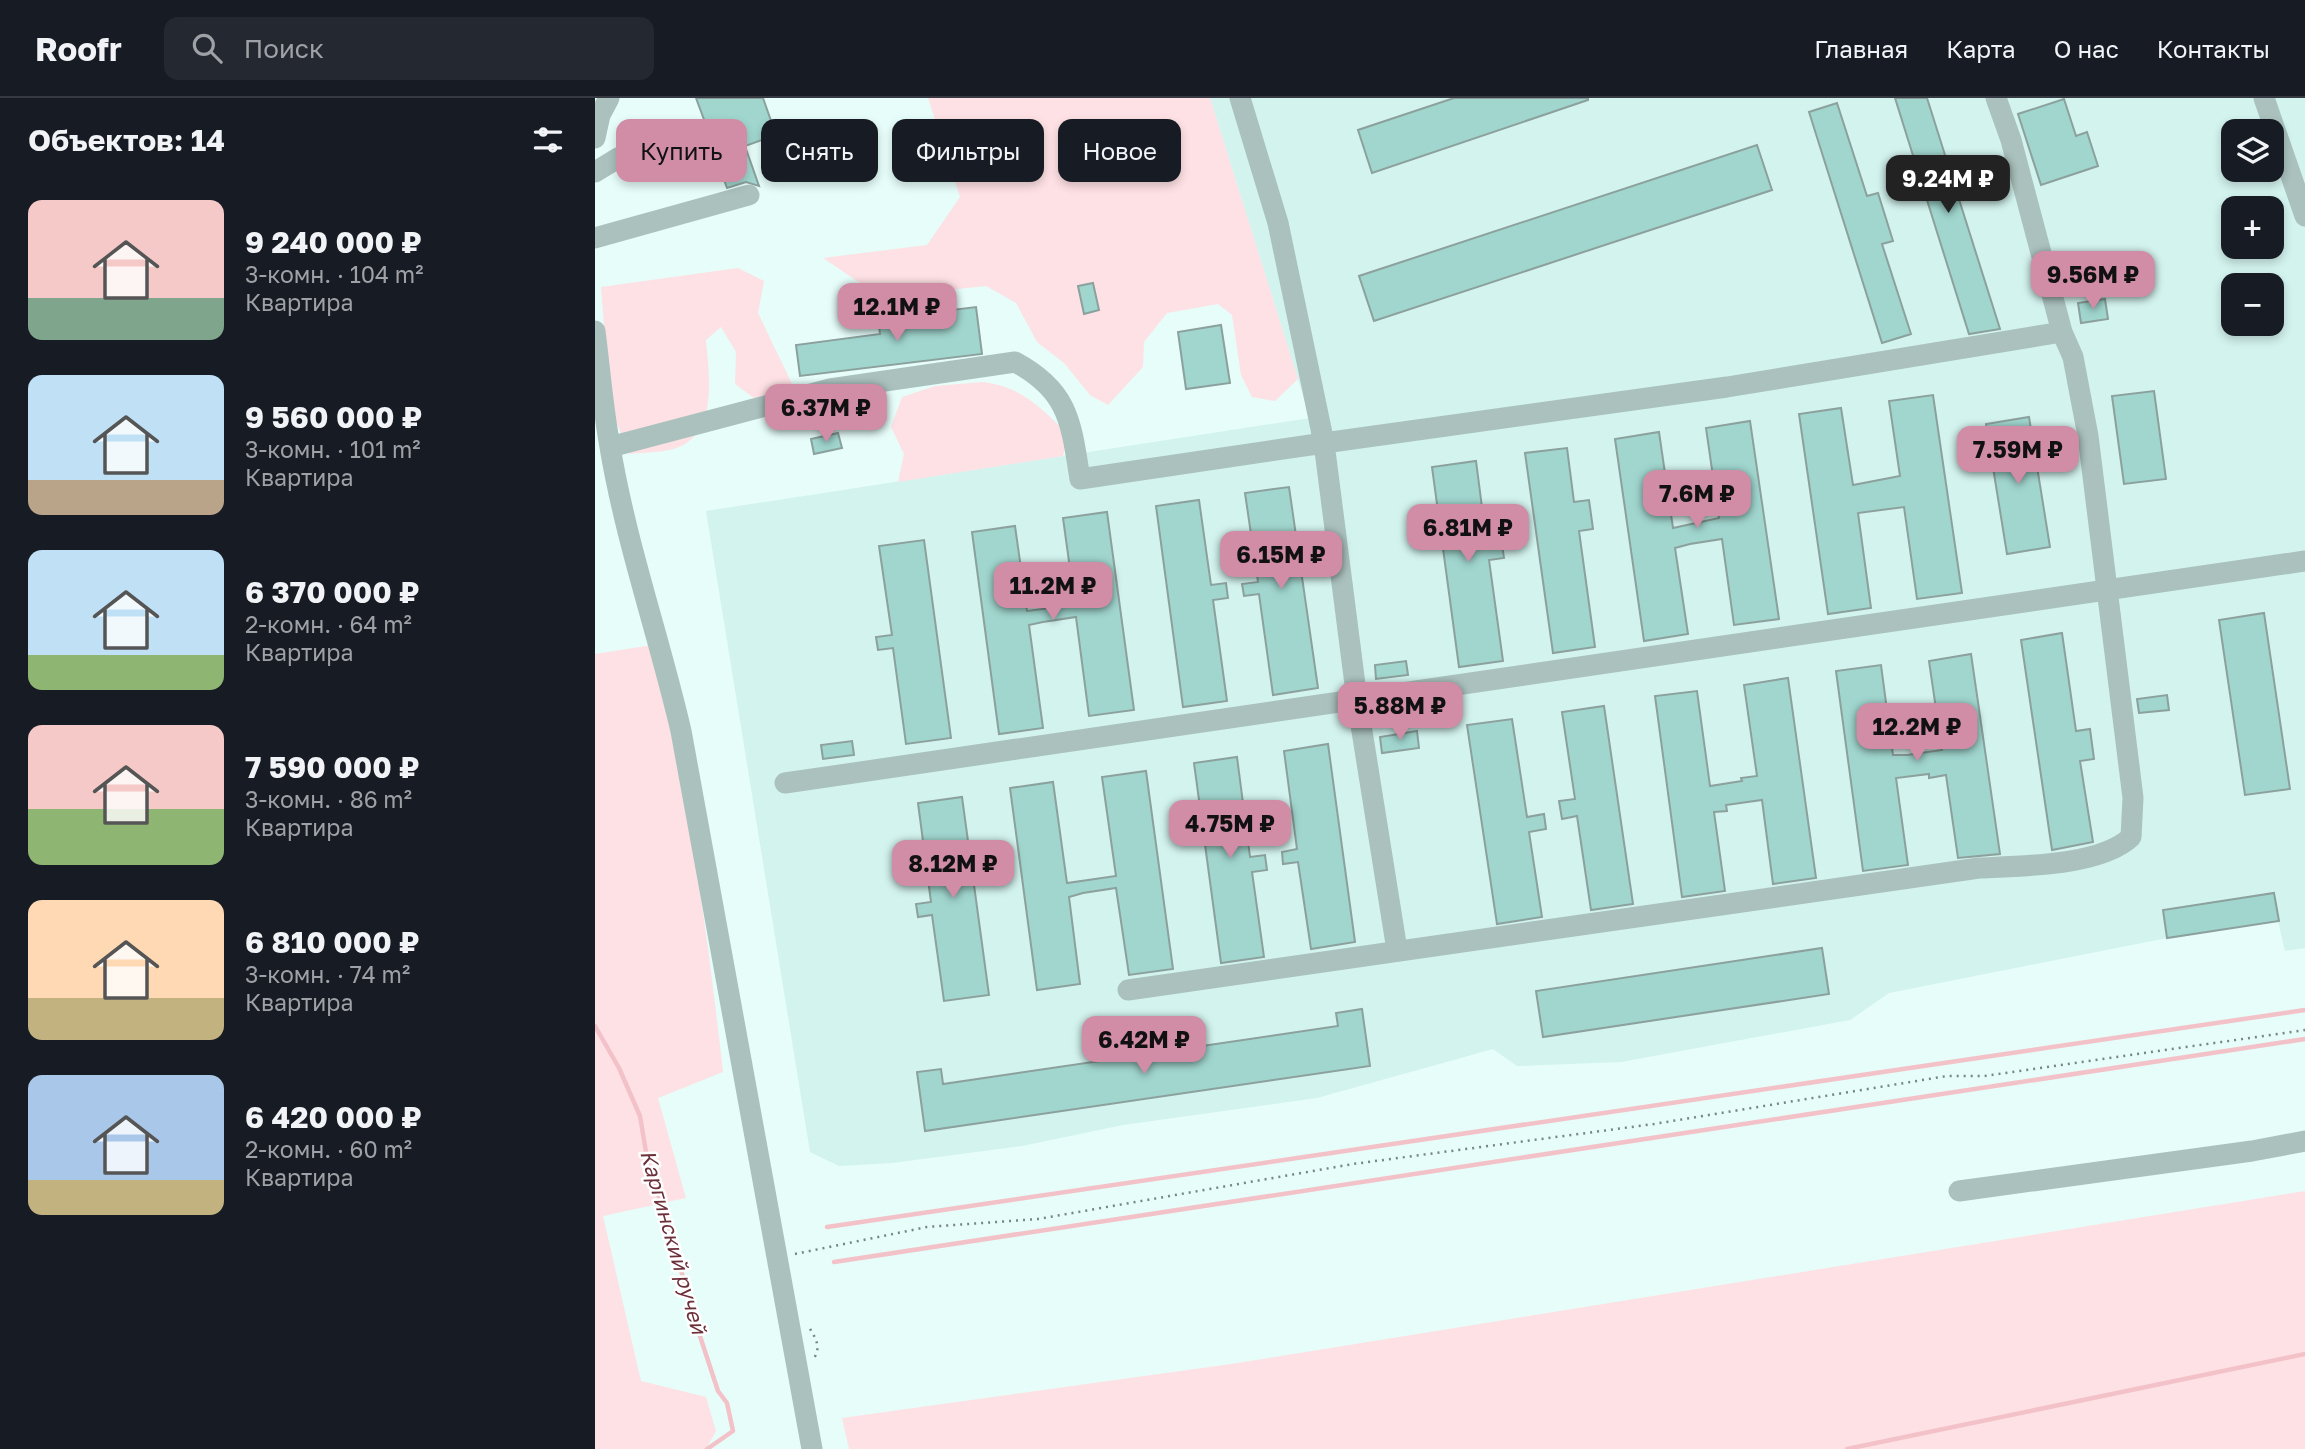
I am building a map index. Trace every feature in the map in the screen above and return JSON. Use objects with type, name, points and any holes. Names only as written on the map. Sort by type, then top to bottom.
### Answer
[{"type":"lane","points":[[595,138],[600,115],[609,98]]},
{"type":"lane","points":[[1240,98],[1278,223],[1324,443],[1357,700],[1397,950]]},
{"type":"lane","points":[[1128,990],[1979,868],[2031,866],[2115,851],[2131,837],[2133,797],[2088,436],[2073,357],[2062,332],[1996,98]]},
{"type":"lane","points":[[2264,98],[2305,216]]},
{"type":"lane","points":[[595,172],[616,159]]},
{"type":"lane","points":[[595,238],[749,195]]},
{"type":"lane","points":[[595,331],[610,447],[628,530],[659,637],[681,731],[812,1449]]},
{"type":"lane","points":[[610,447],[830,389],[1015,362],[1040,376],[1058,395],[1069,422],[1080,479],[1727,387],[2062,332]]},
{"type":"lane","points":[[785,783],[2305,561]]},
{"type":"lane","points":[[1959,1191],[2252,1151],[2305,1140]]},
{"type":"path","points":[[792,1258],[797,1253],[808,1250],[927,1227],[1038,1219],[1353,1164],[1654,1124],[1947,1076],[1984,1076],[2305,1030]]},
{"type":"path","points":[[796,1356],[810,1361],[816,1355],[816,1338],[808,1328]]},
{"type":"shaded area","points":[[928,98],[1210,98],[1298,379],[1275,401],[1252,397],[1241,375],[1232,315],[1218,304],[1167,313],[1144,342],[1143,367],[1108,405],[1090,395],[1064,363],[1037,342],[1016,303],[986,286],[929,292],[860,283],[823,258],[927,245],[960,197],[955,182],[1044,182],[1044,119],[935,119]]},
{"type":"shaded area","points":[[1210,98],[2305,98],[2305,948],[2285,951],[2278,921],[2167,938],[1889,993],[1850,1020],[1621,1062],[1517,1066],[1493,1049],[1317,1098],[1123,1125],[1022,1146],[892,1163],[839,1166],[810,1152],[706,511],[1310,418]]},
{"type":"shaded area","points":[[738,268],[764,281],[758,313],[792,384],[790,407],[774,413],[735,384],[736,352],[721,327],[706,340],[708,400],[700,428],[691,439],[674,449],[630,454],[610,407],[601,287]]},
{"type":"shaded area","points":[[983,382],[1009,388],[1048,415],[1068,434],[1063,456],[898,482],[904,454],[891,427],[902,397],[935,386]]},
{"type":"shaded area","points":[[652,645],[676,751],[695,857],[723,1072],[658,1098],[686,1198],[603,1216],[641,1381],[706,1397],[716,1431],[706,1449],[595,1449],[595,654]]},
{"type":"shaded area","points":[[2305,1191],[2305,1449],[849,1449],[842,1418],[1231,1364]]},
{"type":"building","points":[[696,98],[763,98],[770,119],[761,119],[761,140],[747,145],[747,119],[704,119]]},
{"type":"building","points":[[1454,98],[1588,100],[1372,173],[1358,130]]},
{"type":"building","points":[[1895,98],[1927,98],[2000,329],[1969,334]]},
{"type":"building","points":[[2064,99],[2076,136],[2087,132],[2098,166],[2041,185],[2018,114]]},
{"type":"building","points":[[1837,103],[1867,196],[1878,193],[1893,241],[1882,244],[1911,334],[1882,343],[1809,112]]},
{"type":"building","points":[[1757,145],[1772,190],[1374,321],[1359,276]]},
{"type":"building","points":[[747,152],[759,186],[746,182]]},
{"type":"building","points":[[725,182],[746,182],[727,188]]},
{"type":"building","points":[[1093,283],[1099,310],[1084,314],[1078,286]]},
{"type":"building","points":[[2105,299],[2108,319],[2081,323],[2078,303]]},
{"type":"building","points":[[976,307],[982,354],[800,376],[796,345],[880,334],[878,319]]},
{"type":"building","points":[[1221,325],[1230,383],[1186,389],[1178,332]]},
{"type":"building","points":[[2154,391],[2166,479],[2124,484],[2112,396]]},
{"type":"building","points":[[1933,395],[1962,593],[1917,599],[1904,507],[1858,513],[1871,608],[1828,614],[1799,414],[1841,408],[1853,485],[1900,476],[1889,401]]},
{"type":"building","points":[[2029,417],[2050,547],[2007,554],[1986,424]]},
{"type":"building","points":[[1750,421],[1779,619],[1734,625],[1722,539],[1690,544],[1675,548],[1688,634],[1644,641],[1615,439],[1659,432],[1673,528],[1719,518],[1706,428]]},
{"type":"building","points":[[838,433],[842,448],[814,454],[811,439]]},
{"type":"building","points":[[1567,448],[1574,502],[1589,500],[1593,529],[1579,531],[1595,647],[1553,653],[1525,453]]},
{"type":"building","points":[[1476,461],[1487,546],[1502,544],[1504,558],[1489,560],[1503,661],[1459,667],[1432,467]]},
{"type":"building","points":[[1289,487],[1318,688],[1273,695],[1259,594],[1244,596],[1242,584],[1258,582],[1245,493]]},
{"type":"building","points":[[1199,500],[1211,585],[1226,583],[1228,598],[1213,600],[1227,701],[1183,707],[1156,506]]},
{"type":"building","points":[[1107,512],[1134,710],[1089,716],[1076,617],[1043,622],[1029,625],[1043,728],[999,734],[972,532],[1015,526],[1027,611],[1075,605],[1063,518]]},
{"type":"building","points":[[924,540],[951,738],[906,744],[893,648],[878,650],[876,637],[892,635],[879,546]]},
{"type":"building","points":[[2264,613],[2290,789],[2245,795],[2219,620]]},
{"type":"building","points":[[2062,633],[2076,731],[2090,729],[2094,759],[2080,761],[2093,842],[2052,850],[2021,640]]},
{"type":"building","points":[[1971,654],[2000,854],[1958,858],[1946,775],[1896,778],[1908,865],[1863,871],[1836,671],[1881,665],[1893,755],[1907,755],[1942,750],[1929,661]]},
{"type":"building","points":[[1406,661],[1408,675],[1376,679],[1375,665]]},
{"type":"building","points":[[1788,678],[1816,878],[1773,884],[1762,800],[1726,805],[1727,811],[1714,812],[1725,891],[1682,897],[1655,696],[1697,691],[1710,786],[1757,776],[1744,685]]},
{"type":"building","points":[[2167,695],[2169,710],[2139,713],[2137,699]]},
{"type":"building","points":[[1604,706],[1633,904],[1591,910],[1577,816],[1562,819],[1559,801],[1575,799],[1562,712]]},
{"type":"building","points":[[1512,719],[1527,817],[1544,814],[1546,829],[1529,832],[1542,917],[1497,924],[1467,725]]},
{"type":"building","points":[[1417,731],[1419,748],[1382,753],[1380,737]]},
{"type":"building","points":[[852,741],[854,755],[823,759],[821,745]]},
{"type":"building","points":[[1328,744],[1355,942],[1311,949],[1298,862],[1283,864],[1282,852],[1297,849],[1284,751]]},
{"type":"building","points":[[1237,757],[1250,857],[1265,855],[1267,870],[1252,872],[1264,957],[1221,963],[1194,763]]},
{"type":"building","points":[[1146,771],[1173,969],[1129,975],[1116,888],[1083,893],[1069,897],[1080,984],[1037,990],[1010,788],[1053,782],[1067,883],[1116,876],[1102,777]]},
{"type":"building","points":[[962,797],[989,995],[944,1001],[932,915],[918,917],[916,904],[931,902],[918,803]]},
{"type":"building","points":[[2274,893],[2279,921],[2167,938],[2163,910]]},
{"type":"building","points":[[1822,948],[1829,994],[1543,1037],[1536,991]]},
{"type":"building","points":[[1362,1009],[1370,1066],[925,1131],[917,1072],[941,1069],[943,1084],[1338,1026],[1336,1013]]},
{"type":"waterway","points":[[827,1227],[2305,1010]]},
{"type":"waterway","name":"Каргинский ручей","points":[[595,1026],[619,1068],[640,1116],[649,1170],[665,1213],[718,1391],[727,1403],[733,1431],[707,1449]]},
{"type":"waterway","points":[[834,1262],[2305,1039]]},
{"type":"waterway","points":[[1847,1449],[2305,1354]]}]
